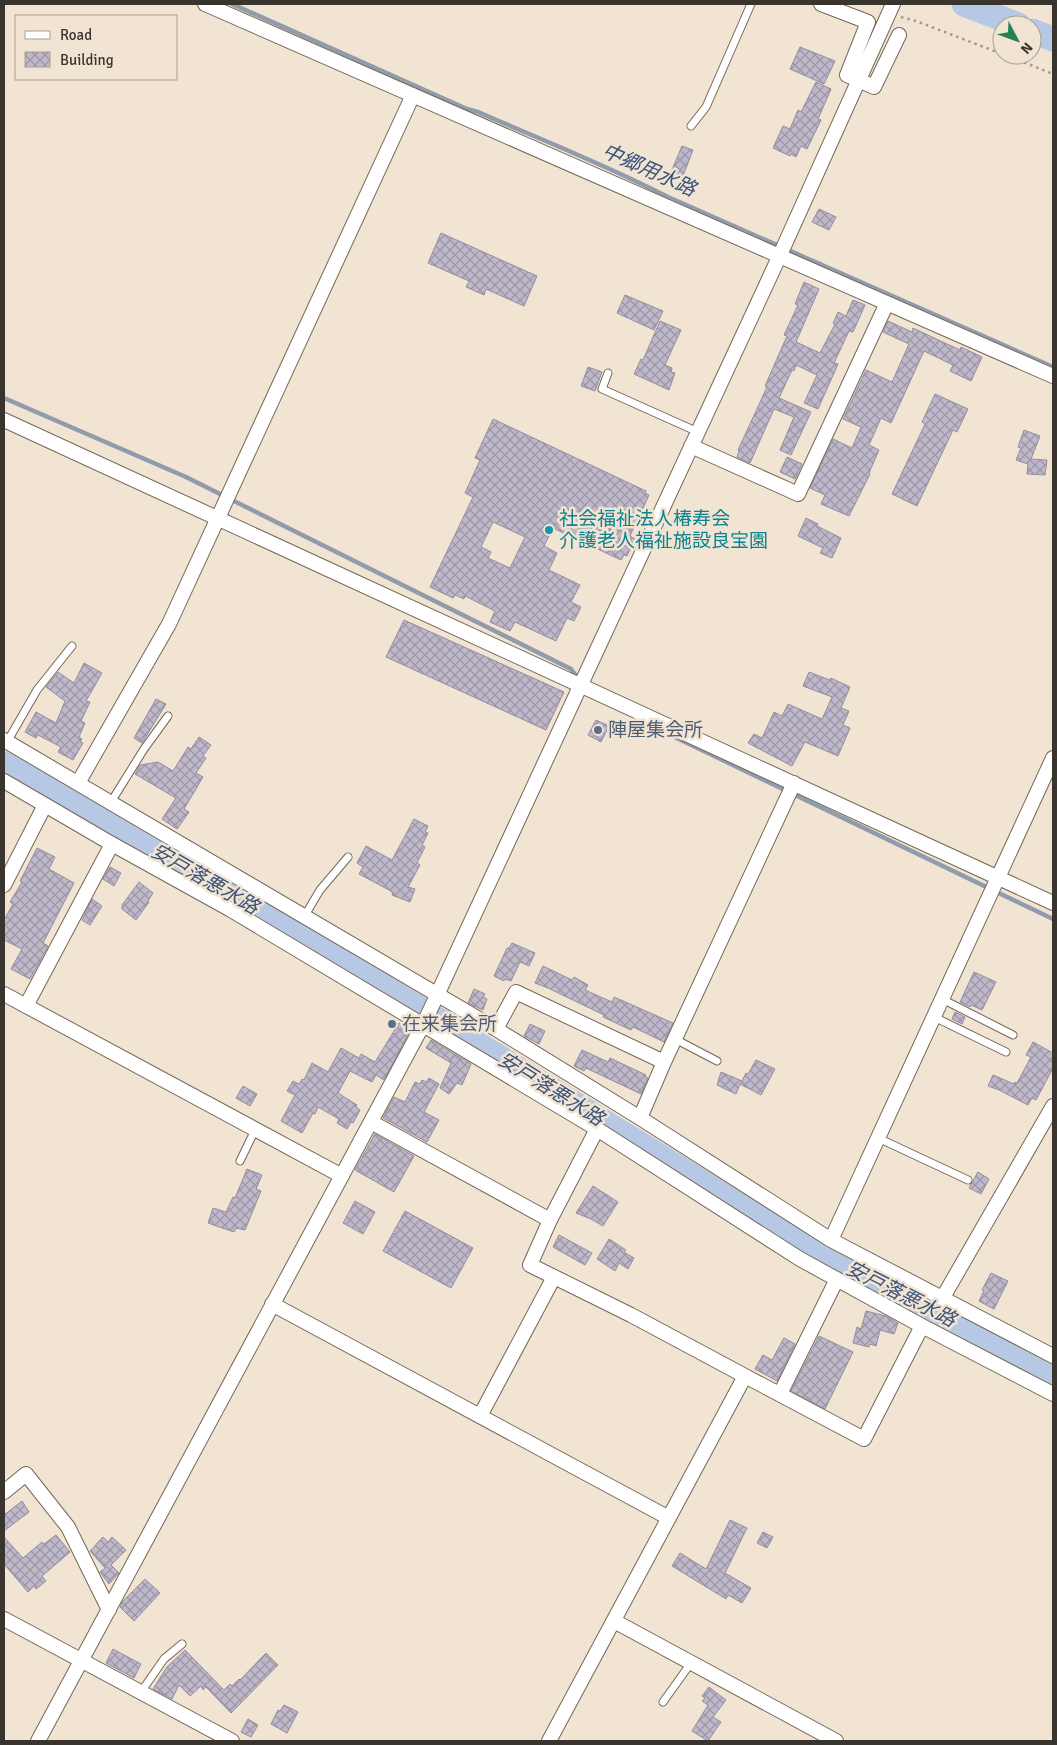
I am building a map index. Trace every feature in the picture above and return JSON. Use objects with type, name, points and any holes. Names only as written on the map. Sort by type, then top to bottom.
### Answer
[{"type":"street","points":[[205,4],[1053,376]]},
{"type":"street","points":[[821,4],[868,22],[847,75],[874,86],[898,34]]},
{"type":"street","points":[[38,1741],[436,999],[780,255],[891,9]]},
{"type":"street","points":[[78,783],[169,624],[413,95]]},
{"type":"street","points":[[691,446],[798,494],[887,303]]},
{"type":"street","points":[[4,420],[1053,903]]},
{"type":"street","points":[[5,741],[304,917],[436,999],[496,1029],[831,1240],[1053,1356]]},
{"type":"street","points":[[831,1240],[1053,758]]},
{"type":"street","points":[[4,781],[231,910],[424,1023],[597,1129],[800,1259],[922,1326],[1053,1394]]},
{"type":"street","points":[[640,1118],[664,1062],[794,783]]},
{"type":"street","points":[[4,885],[44,805]]},
{"type":"street","points":[[26,1006],[112,844]]},
{"type":"street","points":[[496,1029],[516,992],[664,1062]]},
{"type":"street","points":[[4,994],[342,1176]]},
{"type":"street","points":[[942,1299],[1049,1123],[1053,1106]]},
{"type":"street","points":[[370,1122],[550,1220]]},
{"type":"street","points":[[597,1129],[550,1220],[530,1265],[631,1314],[864,1439],[922,1326]]},
{"type":"street","points":[[480,1416],[554,1277]]},
{"type":"street","points":[[780,1394],[836,1279]]},
{"type":"street","points":[[272,1304],[669,1518]]},
{"type":"street","points":[[549,1741],[745,1376]]},
{"type":"street","points":[[4,1492],[26,1474],[68,1527],[109,1610]]},
{"type":"street","points":[[4,1619],[232,1741]]},
{"type":"street","points":[[614,1621],[836,1741]]},
{"type":"lane","points":[[691,126],[706,107],[751,4]]},
{"type":"lane","points":[[608,373],[602,390],[698,432]]},
{"type":"lane","points":[[5,741],[37,690],[72,646]]},
{"type":"lane","points":[[111,802],[144,748],[168,716]]},
{"type":"lane","points":[[304,917],[320,890],[348,857]]},
{"type":"lane","points":[[942,1000],[1013,1035]]},
{"type":"lane","points":[[934,1017],[1006,1052]]},
{"type":"lane","points":[[675,1039],[717,1061]]},
{"type":"lane","points":[[240,1161],[256,1130]]},
{"type":"lane","points":[[878,1138],[968,1180]]},
{"type":"lane","points":[[141,1692],[157,1668],[182,1644]]},
{"type":"lane","points":[[663,1702],[691,1663]]},
{"type":"path","points":[[891,9],[916,21],[992,50]]},
{"type":"path","points":[[1031,65],[1053,74]]},
{"type":"building","points":[[800,47],[835,61],[824,84],[790,69]]},
{"type":"building","points":[[816,82],[831,89],[818,119],[821,120],[807,149],[801,146],[796,157],[773,148],[783,126],[790,129],[798,110],[801,112]]},
{"type":"building","points":[[682,146],[693,150],[683,176],[671,172]]},
{"type":"building","points":[[819,209],[836,217],[829,230],[812,222]]},
{"type":"building","points":[[441,233],[537,276],[524,306],[486,289],[484,295],[466,287],[469,281],[428,263]]},
{"type":"building","points":[[804,282],[819,289],[796,342],[820,353],[835,324],[833,323],[838,312],[846,316],[853,300],[865,305],[853,332],[849,331],[834,363],[838,364],[818,409],[804,403],[817,375],[796,365],[794,371],[792,370],[779,398],[811,412],[791,455],[780,450],[794,417],[774,409],[750,463],[737,457],[738,450],[767,387],[765,386],[787,336],[784,335],[798,305],[795,304]]},
{"type":"building","points":[[625,295],[663,311],[654,330],[617,313]]},
{"type":"building","points":[[660,321],[681,330],[665,365],[672,368],[671,372],[675,373],[669,390],[634,374],[641,359],[643,360]]},
{"type":"building","points":[[888,321],[912,332],[913,328],[960,350],[961,347],[982,357],[971,381],[950,371],[953,365],[924,351],[891,423],[881,418],[869,445],[879,450],[870,474],[849,516],[821,504],[825,495],[810,488],[833,439],[852,448],[861,427],[843,419],[866,370],[892,382],[909,344],[883,332]]},
{"type":"building","points":[[588,367],[602,372],[595,391],[581,386]]},
{"type":"building","points":[[935,394],[968,409],[957,432],[953,430],[917,506],[892,494],[925,424],[922,422]]},
{"type":"building","name":"社会福祉法人椿寿会 介護老人福祉施設良宝園","points":[[493,419],[646,491],[645,493],[649,495],[630,536],[635,539],[627,556],[624,555],[621,560],[553,528],[544,546],[557,553],[549,570],[580,585],[571,602],[581,607],[574,621],[567,618],[556,641],[515,622],[510,631],[490,622],[495,611],[465,596],[464,599],[455,595],[453,598],[430,587],[473,497],[465,493],[480,460],[475,458]],"holes":[[[493,522],[525,537],[510,568],[488,558],[491,552],[481,547]]]},
{"type":"building","points":[[1024,430],[1040,436],[1031,459],[1047,460],[1045,475],[1027,474],[1028,464],[1016,460],[1021,448],[1018,447]]},
{"type":"building","points":[[787,457],[802,464],[795,479],[780,472]]},
{"type":"building","points":[[806,518],[841,538],[832,558],[820,553],[823,548],[798,536]]},
{"type":"building","points":[[404,620],[564,692],[546,730],[386,657]]},
{"type":"building","points":[[84,663],[102,673],[86,701],[90,702],[81,721],[85,723],[79,737],[82,739],[80,742],[83,743],[73,760],[58,752],[61,747],[38,735],[36,738],[25,732],[36,712],[56,723],[65,701],[46,687],[58,672],[74,683]]},
{"type":"building","points":[[809,672],[830,680],[831,678],[850,687],[841,708],[849,711],[843,725],[850,728],[838,756],[805,742],[792,766],[748,743],[754,734],[762,738],[774,712],[782,716],[788,704],[822,719],[832,697],[803,686]]},
{"type":"building","points":[[156,699],[166,704],[142,743],[134,738]]},
{"type":"building","points":[[596,720],[609,726],[601,742],[588,735]]},
{"type":"building","points":[[199,737],[211,745],[203,756],[206,758],[196,773],[203,777],[184,809],[189,812],[177,829],[162,819],[176,798],[135,774],[140,765],[158,762],[173,771],[188,747],[191,749]]},
{"type":"building","points":[[414,819],[428,826],[425,832],[428,833],[422,845],[425,847],[417,863],[420,865],[408,887],[415,889],[410,902],[392,895],[393,893],[389,890],[359,874],[363,867],[357,863],[366,846],[392,860]]},
{"type":"building","points":[[37,848],[55,857],[49,869],[74,883],[43,943],[48,946],[30,979],[11,969],[22,949],[4,940],[4,920],[13,904],[10,902],[22,882],[20,881]]},
{"type":"building","points":[[110,867],[121,873],[114,886],[103,879]]},
{"type":"building","points":[[139,882],[153,893],[136,920],[122,909],[122,905]]},
{"type":"building","points":[[92,899],[102,906],[90,925],[82,920]]},
{"type":"building","points":[[512,943],[535,953],[529,966],[520,962],[511,981],[505,979],[504,981],[494,976],[507,948]]},
{"type":"building","points":[[543,966],[572,980],[574,977],[588,985],[585,990],[612,1002],[614,997],[673,1023],[664,1042],[633,1027],[631,1030],[603,1017],[604,1015],[535,983]]},
{"type":"building","points":[[974,972],[996,982],[982,1010],[960,1002]]},
{"type":"building","points":[[474,989],[485,994],[483,997],[487,999],[483,1010],[468,1003]]},
{"type":"building","points":[[955,1012],[965,1017],[962,1024],[952,1019]]},
{"type":"building","points":[[399,1023],[410,1031],[384,1080],[376,1075],[372,1082],[350,1071],[338,1093],[357,1105],[356,1107],[360,1110],[353,1123],[351,1122],[347,1129],[337,1123],[339,1119],[318,1107],[302,1133],[281,1121],[295,1095],[287,1091],[293,1081],[299,1084],[302,1079],[304,1080],[312,1063],[328,1072],[341,1048],[359,1058],[361,1054],[375,1062]]},
{"type":"building","points":[[530,1024],[545,1031],[539,1044],[524,1036]]},
{"type":"building","points":[[431,1040],[471,1064],[462,1085],[457,1083],[449,1094],[440,1088],[451,1063],[426,1048]]},
{"type":"building","points":[[1033,1042],[1053,1053],[1053,1068],[1036,1100],[1032,1098],[1028,1105],[988,1086],[993,1075],[1014,1084],[1015,1082],[1017,1083],[1031,1057],[1026,1055]]},
{"type":"building","points":[[582,1050],[608,1062],[610,1058],[646,1075],[645,1077],[648,1078],[641,1094],[586,1068],[584,1071],[574,1066]]},
{"type":"building","points":[[756,1060],[775,1069],[761,1095],[740,1084],[736,1094],[717,1085],[721,1072],[742,1081]]},
{"type":"building","points":[[429,1078],[439,1084],[424,1112],[439,1120],[427,1142],[383,1118],[394,1097],[405,1102],[415,1082],[420,1084],[422,1080],[426,1082]]},
{"type":"building","points":[[243,1086],[257,1094],[250,1106],[236,1098]]},
{"type":"building","points":[[375,1134],[414,1156],[394,1192],[355,1170]]},
{"type":"building","points":[[247,1169],[262,1175],[256,1189],[261,1191],[245,1230],[236,1228],[234,1232],[208,1223],[213,1208],[226,1212],[233,1197],[235,1198]]},
{"type":"building","points":[[978,1172],[989,1179],[981,1194],[969,1188]]},
{"type":"building","points":[[593,1186],[618,1202],[603,1226],[576,1213]]},
{"type":"building","points":[[355,1201],[375,1212],[363,1234],[343,1223]]},
{"type":"building","points":[[405,1211],[473,1248],[451,1288],[383,1251]]},
{"type":"building","points":[[559,1235],[592,1253],[585,1265],[553,1247]]},
{"type":"building","points":[[609,1239],[626,1250],[624,1252],[634,1258],[628,1269],[619,1263],[615,1271],[597,1259]]},
{"type":"building","points":[[991,1273],[1008,1281],[994,1309],[979,1301],[984,1291],[982,1290]]},
{"type":"building","points":[[866,1311],[886,1316],[898,1323],[894,1334],[880,1330],[876,1346],[870,1344],[869,1347],[853,1343],[857,1327],[861,1329]]},
{"type":"building","points":[[819,1336],[853,1352],[825,1409],[791,1391]]},
{"type":"building","points":[[784,1338],[795,1344],[777,1381],[755,1369],[763,1355],[772,1360]]},
{"type":"building","points":[[22,1501],[29,1512],[4,1531],[4,1515]]},
{"type":"building","points":[[730,1520],[747,1528],[725,1573],[751,1588],[742,1603],[728,1595],[726,1599],[672,1566],[680,1553],[706,1569]]},
{"type":"building","points":[[763,1532],[773,1537],[767,1548],[757,1543]]},
{"type":"building","points":[[56,1535],[70,1552],[42,1576],[46,1581],[36,1589],[34,1586],[28,1592],[4,1564],[4,1537],[23,1558],[42,1542],[44,1544]]},
{"type":"building","points":[[103,1537],[108,1542],[112,1537],[126,1550],[111,1565],[119,1573],[109,1584],[100,1572],[105,1568],[90,1551]]},
{"type":"building","points":[[145,1579],[160,1593],[134,1621],[120,1607],[123,1601]]},
{"type":"building","points":[[113,1649],[141,1664],[134,1678],[106,1663]]},
{"type":"building","points":[[185,1650],[224,1690],[230,1684],[232,1686],[240,1680],[266,1653],[278,1665],[231,1713],[206,1687],[203,1690],[201,1686],[190,1696],[179,1685],[172,1699],[153,1689],[167,1667]]},
{"type":"building","points":[[709,1687],[726,1700],[713,1717],[721,1722],[708,1741],[692,1731],[708,1705],[702,1701],[705,1698],[702,1696]]},
{"type":"building","points":[[284,1705],[298,1712],[287,1733],[271,1724],[278,1710],[280,1711]]},
{"type":"building","points":[[248,1719],[258,1725],[251,1737],[241,1732]]},
{"type":"waterway","name":"中郷用水路","points":[[232,4],[467,109],[598,163],[668,197],[1053,367]]},
{"type":"waterway","points":[[964,4],[992,15]]},
{"type":"waterway","points":[[1042,35],[1053,39]]},
{"type":"waterway","points":[[4,398],[186,477],[571,669],[579,680]]},
{"type":"waterway","points":[[658,729],[1053,919]]},
{"type":"waterway","name":"安戸落悪水路","points":[[4,764],[240,898],[788,1235],[1053,1373]]},
{"type":"place","name":"社会福祉法人椿寿会 介護老人福祉施設良宝園","points":[[549,530]]},
{"type":"place","name":"陣屋集会所","points":[[598,730]]},
{"type":"place","name":"在来集会所","points":[[392,1024]]}]
